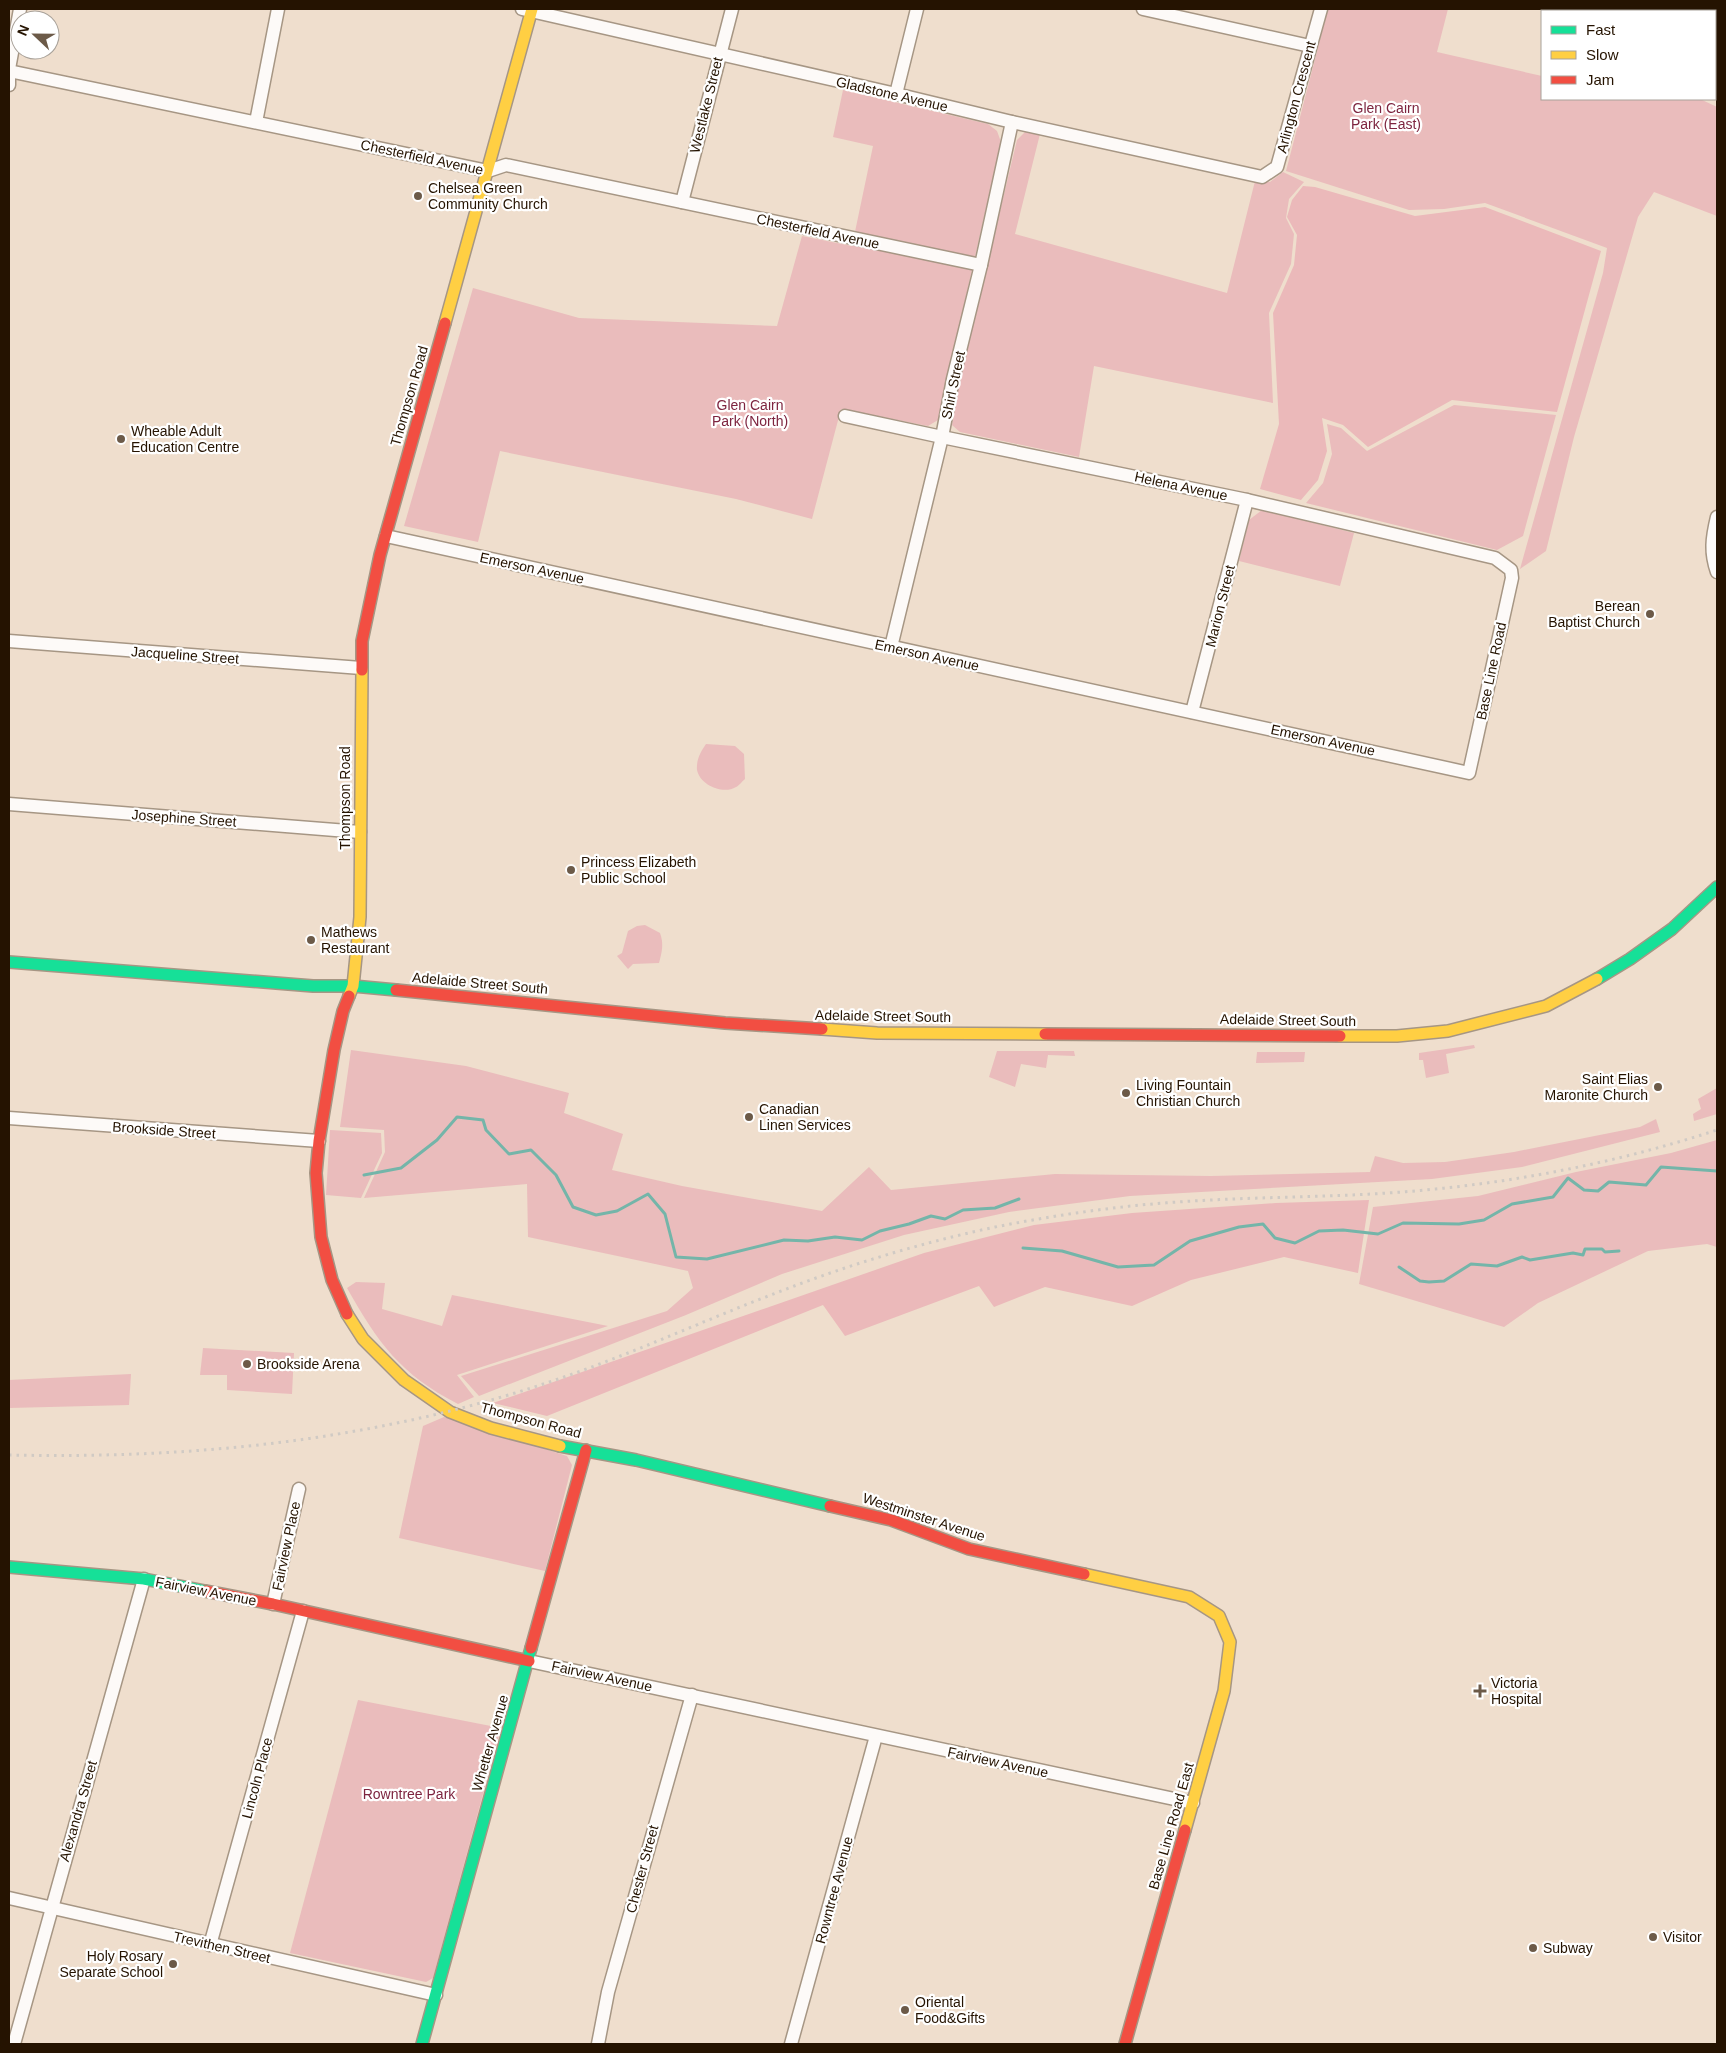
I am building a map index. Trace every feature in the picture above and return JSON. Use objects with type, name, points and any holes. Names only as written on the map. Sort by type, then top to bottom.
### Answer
[{"type":"street","points":[[9,70],[20,9]]},
{"type":"street","points":[[256,122],[278,9]]},
{"type":"street","name":"Gladstone Avenue","points":[[529,9],[1012,122],[1262,177]]},
{"type":"street","name":"Thompson Road","points":[[529,9],[488,171],[386,536],[362,641],[360,917],[353,986],[343,1011],[334,1050],[319,1142],[316,1173],[321,1237],[332,1280],[344,1310],[363,1339],[404,1380],[450,1412],[491,1428],[550,1444],[586,1450]]},
{"type":"street","name":"Westlake Street","points":[[682,202],[732,9]]},
{"type":"street","points":[[896,94],[917,9]]},
{"type":"street","points":[[1143,9],[1310,46]]},
{"type":"street","name":"Arlington Crescent","points":[[1262,177],[1277,167],[1320,9]]},
{"type":"street","name":"Chesterfield Avenue","points":[[9,70],[488,171],[506,165],[981,265]]},
{"type":"street","points":[[9,75],[9,85]]},
{"type":"street","name":"Shirl Street","points":[[892,647],[942,437],[953,379],[981,265],[1012,122]]},
{"type":"street","name":"Helena Avenue","points":[[845,416],[1247,500],[1495,558],[1511,570]]},
{"type":"street","name":"Marion Street","points":[[1192,712],[1247,500]]},
{"type":"street","points":[[1717,517],[1712,556],[1717,572]]},
{"type":"street","name":"Emerson Avenue","points":[[386,536],[1469,773]]},
{"type":"street","name":"Base Line Road","points":[[1469,773],[1512,578],[1511,570]]},
{"type":"street","name":"Jacqueline Street","points":[[9,641],[361,668]]},
{"type":"street","name":"Josephine Street","points":[[9,804],[360,832]]},
{"type":"street","name":"Adelaide Street South","points":[[9,962],[313,986],[353,986],[725,1023],[877,1033],[1397,1036],[1448,1031],[1546,1006],[1630,959],[1672,930],[1717,887]]},
{"type":"street","name":"Brookside Street","points":[[9,1118],[319,1142]]},
{"type":"street","name":"Westminster Avenue","points":[[586,1450],[891,1520],[969,1549],[1189,1597],[1219,1616]]},
{"type":"street","name":"Whetter Avenue","points":[[422,2044],[530,1661],[586,1450]]},
{"type":"street","name":"Fairview Place","points":[[273,1604],[299,1489]]},
{"type":"street","name":"Fairview Avenue","points":[[9,1567],[144,1579],[273,1604],[530,1661],[692,1694],[876,1736],[1193,1803]]},
{"type":"street","name":"Alexandra Street","points":[[14,2044],[50,1909],[144,1579]]},
{"type":"street","name":"Lincoln Place","points":[[210,1945],[303,1611]]},
{"type":"street","name":"Base Line Road East","points":[[1125,2044],[1224,1690],[1230,1642],[1219,1616]]},
{"type":"street","name":"Chester Street","points":[[598,2044],[608,1992],[692,1694]]},
{"type":"street","name":"Rowntree Avenue","points":[[791,2044],[876,1736]]},
{"type":"street","name":"Trevithen Street","points":[[9,1898],[50,1909],[436,1995]]},
{"type":"green space","name":"Glen Cairn Park (East)","points":[[1328,9],[1448,9],[1437,52],[1541,76],[1541,100],[1702,100],[1717,107],[1717,216],[1654,192],[1638,217],[1574,437],[1546,551],[1520,569],[1603,273],[1607,248],[1485,203],[1444,209],[1409,210],[1286,171]]},
{"type":"green space","name":"Glen Cairn Park (North)","points":[[843,90],[988,124],[997,131],[1001,142],[938,420],[928,426],[841,409],[812,519],[736,499],[500,451],[478,542],[404,526],[473,288],[579,318],[777,326],[802,236],[852,246],[873,146],[833,137]]},
{"type":"green space","points":[[1025,132],[1040,134],[1015,234],[1227,293],[1255,181],[1270,182],[1283,172],[1304,182],[1289,199],[1286,218],[1294,234],[1291,264],[1269,313],[1273,403],[1094,366],[1079,457],[960,432],[952,425],[960,378],[1017,140]]},
{"type":"green space","points":[[1454,405],[1556,415],[1523,536],[1497,550],[1306,503],[1323,483],[1332,454],[1327,424],[1341,428],[1367,451]]},
{"type":"green space","points":[[1262,510],[1354,533],[1340,586],[1239,561],[1249,520]]},
{"type":"green space","points":[[706,744],[735,746],[744,754],[745,779],[738,786],[725,790],[719,789],[707,784],[699,775],[697,763]]},
{"type":"green space","points":[[645,925],[660,933],[662,948],[659,963],[633,964],[628,969],[617,956],[622,953],[628,931],[637,926]]},
{"type":"green space","points":[[1474,1045],[1475,1048],[1446,1054],[1449,1073],[1426,1078],[1423,1060],[1419,1060],[1419,1053]]},
{"type":"green space","points":[[351,1050],[466,1066],[569,1093],[564,1113],[623,1134],[612,1170],[682,1186],[822,1211],[869,1167],[891,1190],[1055,1174],[1211,1176],[1370,1172],[1375,1156],[1403,1163],[1445,1162],[1514,1152],[1640,1127],[1656,1119],[1660,1132],[1522,1167],[1432,1179],[1130,1196],[1009,1212],[904,1235],[782,1274],[686,1315],[479,1396],[461,1376],[667,1311],[693,1288],[688,1271],[528,1237],[527,1184],[364,1198],[385,1152],[384,1130],[340,1127]]},
{"type":"green space","points":[[997,1051],[1074,1051],[1075,1056],[1048,1055],[1046,1068],[1021,1064],[1015,1087],[989,1077]]},
{"type":"green space","points":[[1257,1052],[1305,1052],[1304,1062],[1256,1063]]},
{"type":"green space","points":[[1717,1088],[1717,1114],[1694,1121],[1693,1114],[1701,1109],[1698,1099]]},
{"type":"green space","points":[[330,1130],[381,1133],[382,1153],[361,1198],[326,1195]]},
{"type":"green space","points":[[1717,1140],[1717,1247],[1707,1244],[1648,1251],[1538,1303],[1504,1327],[1359,1284],[1373,1207],[1478,1196],[1576,1172],[1671,1153]]},
{"type":"green space","points":[[356,1282],[385,1283],[382,1309],[442,1326],[452,1295],[608,1326],[457,1375],[474,1397],[458,1404],[438,1393],[406,1369],[380,1341],[347,1288]]},
{"type":"green space","name":"Brookside Arena","points":[[203,1348],[294,1353],[292,1394],[227,1390],[227,1375],[200,1375]]},
{"type":"green space","points":[[131,1374],[129,1405],[9,1408],[9,1380]]},
{"type":"green space","points":[[444,1417],[567,1456],[572,1465],[545,1571],[399,1538],[423,1426]]},
{"type":"green space","name":"Rowntree Park","points":[[358,1700],[501,1728],[433,1978],[426,1982],[290,1953]]},
{"type":"shaded area","points":[[1303,186],[1315,187],[1415,216],[1485,207],[1601,251],[1557,412],[1452,400],[1368,447],[1343,425],[1322,418],[1327,451],[1318,480],[1301,500],[1260,489],[1279,424],[1273,313],[1294,265],[1297,235],[1287,217],[1292,200]]},
{"type":"shaded area","points":[[1369,1200],[1358,1273],[1284,1257],[1191,1280],[1132,1306],[1045,1287],[994,1307],[979,1286],[845,1336],[823,1305],[547,1416],[493,1403],[924,1253],[1034,1225],[1132,1213],[1276,1203]]},
{"type":"waterway","points":[[364,1175],[401,1168],[437,1140],[457,1117],[483,1120],[486,1130],[509,1154],[531,1150],[556,1175],[573,1207],[596,1215],[617,1211],[648,1194],[665,1214],[676,1257],[707,1259],[784,1240],[808,1241],[835,1237],[862,1240],[880,1231],[931,1216],[945,1219],[963,1210],[995,1208],[1019,1199]]},
{"type":"waterway","points":[[1023,1248],[1062,1251],[1118,1267],[1154,1265],[1190,1241],[1239,1227],[1263,1224],[1275,1238],[1295,1243],[1319,1231],[1343,1230],[1378,1234],[1403,1223],[1459,1224],[1484,1220],[1512,1204],[1553,1197],[1568,1178],[1584,1190],[1598,1191],[1609,1182],[1646,1185],[1661,1167],[1717,1171]]},
{"type":"waterway","points":[[1399,1267],[1420,1281],[1444,1281],[1471,1264],[1497,1266],[1522,1257],[1530,1260],[1573,1253],[1583,1255],[1585,1249],[1602,1249],[1605,1252],[1619,1251]]},
{"type":"railway","points":[[9,1455],[80,1455],[220,1449],[290,1441],[359,1430],[428,1416],[496,1399],[618,1357],[749,1303],[830,1273],[940,1240],[995,1227],[1132,1206],[1209,1200],[1394,1193],[1462,1186],[1536,1175],[1609,1160],[1717,1130]]},
{"type":"traffic: fast","points":[[1597,979],[1630,959],[1672,929],[1717,887]]},
{"type":"traffic: fast","points":[[9,962],[313,986],[353,986],[396,990]]},
{"type":"traffic: fast","points":[[560,1446],[636,1460],[830,1506]]},
{"type":"traffic: fast","points":[[9,1567],[144,1579],[205,1591]]},
{"type":"traffic: fast","points":[[422,2044],[531,1648]]},
{"type":"traffic: slow","points":[[445,323],[532,9]]},
{"type":"traffic: slow","points":[[349,996],[353,986],[360,917],[362,670]]},
{"type":"traffic: slow","points":[[1340,1036],[1397,1036],[1448,1031],[1546,1006],[1597,979]]},
{"type":"traffic: slow","points":[[822,1029],[877,1033],[1045,1034]]},
{"type":"traffic: slow","points":[[347,1314],[363,1339],[404,1380],[450,1412],[491,1428],[560,1446]]},
{"type":"traffic: slow","points":[[1084,1574],[1189,1597],[1219,1616],[1230,1642],[1224,1691],[1185,1830]]},
{"type":"traffic: jam","points":[[362,670],[362,641],[380,555],[445,323]]},
{"type":"traffic: jam","points":[[396,990],[725,1023],[822,1029]]},
{"type":"traffic: jam","points":[[347,1314],[332,1280],[321,1237],[316,1173],[319,1141],[334,1050],[343,1011],[349,996]]},
{"type":"traffic: jam","points":[[1045,1034],[1340,1036]]},
{"type":"traffic: jam","points":[[531,1648],[586,1450]]},
{"type":"traffic: jam","points":[[830,1506],[891,1520],[969,1549],[1084,1574]]},
{"type":"traffic: jam","points":[[205,1591],[273,1604],[529,1661]]},
{"type":"traffic: jam","points":[[1125,2044],[1185,1830]]},
{"type":"place","name":"Chelsea Green Community Church","points":[[418,196]]},
{"type":"place","name":"Wheable Adult Education Centre","points":[[121,439]]},
{"type":"place","name":"Berean Baptist Church","points":[[1650,614]]},
{"type":"place","name":"Princess Elizabeth Public School","points":[[571,870]]},
{"type":"place","name":"Mathews Restaurant","points":[[311,940]]},
{"type":"place","name":"Saint Elias Maronite Church","points":[[1658,1087]]},
{"type":"place","name":"Living Fountain Christian Church","points":[[1126,1093]]},
{"type":"place","name":"Canadian Linen Services","points":[[749,1117]]},
{"type":"place","name":"Brookside Arena","points":[[247,1364]]},
{"type":"place","name":"Victoria Hospital","points":[[1480,1691]]},
{"type":"place","name":"Visitor","points":[[1653,1937]]},
{"type":"place","name":"Subway","points":[[1533,1948]]},
{"type":"place","name":"Holy Rosary Separate School","points":[[173,1964]]},
{"type":"place","name":"Oriental Food&Gifts","points":[[905,2010]]}]
